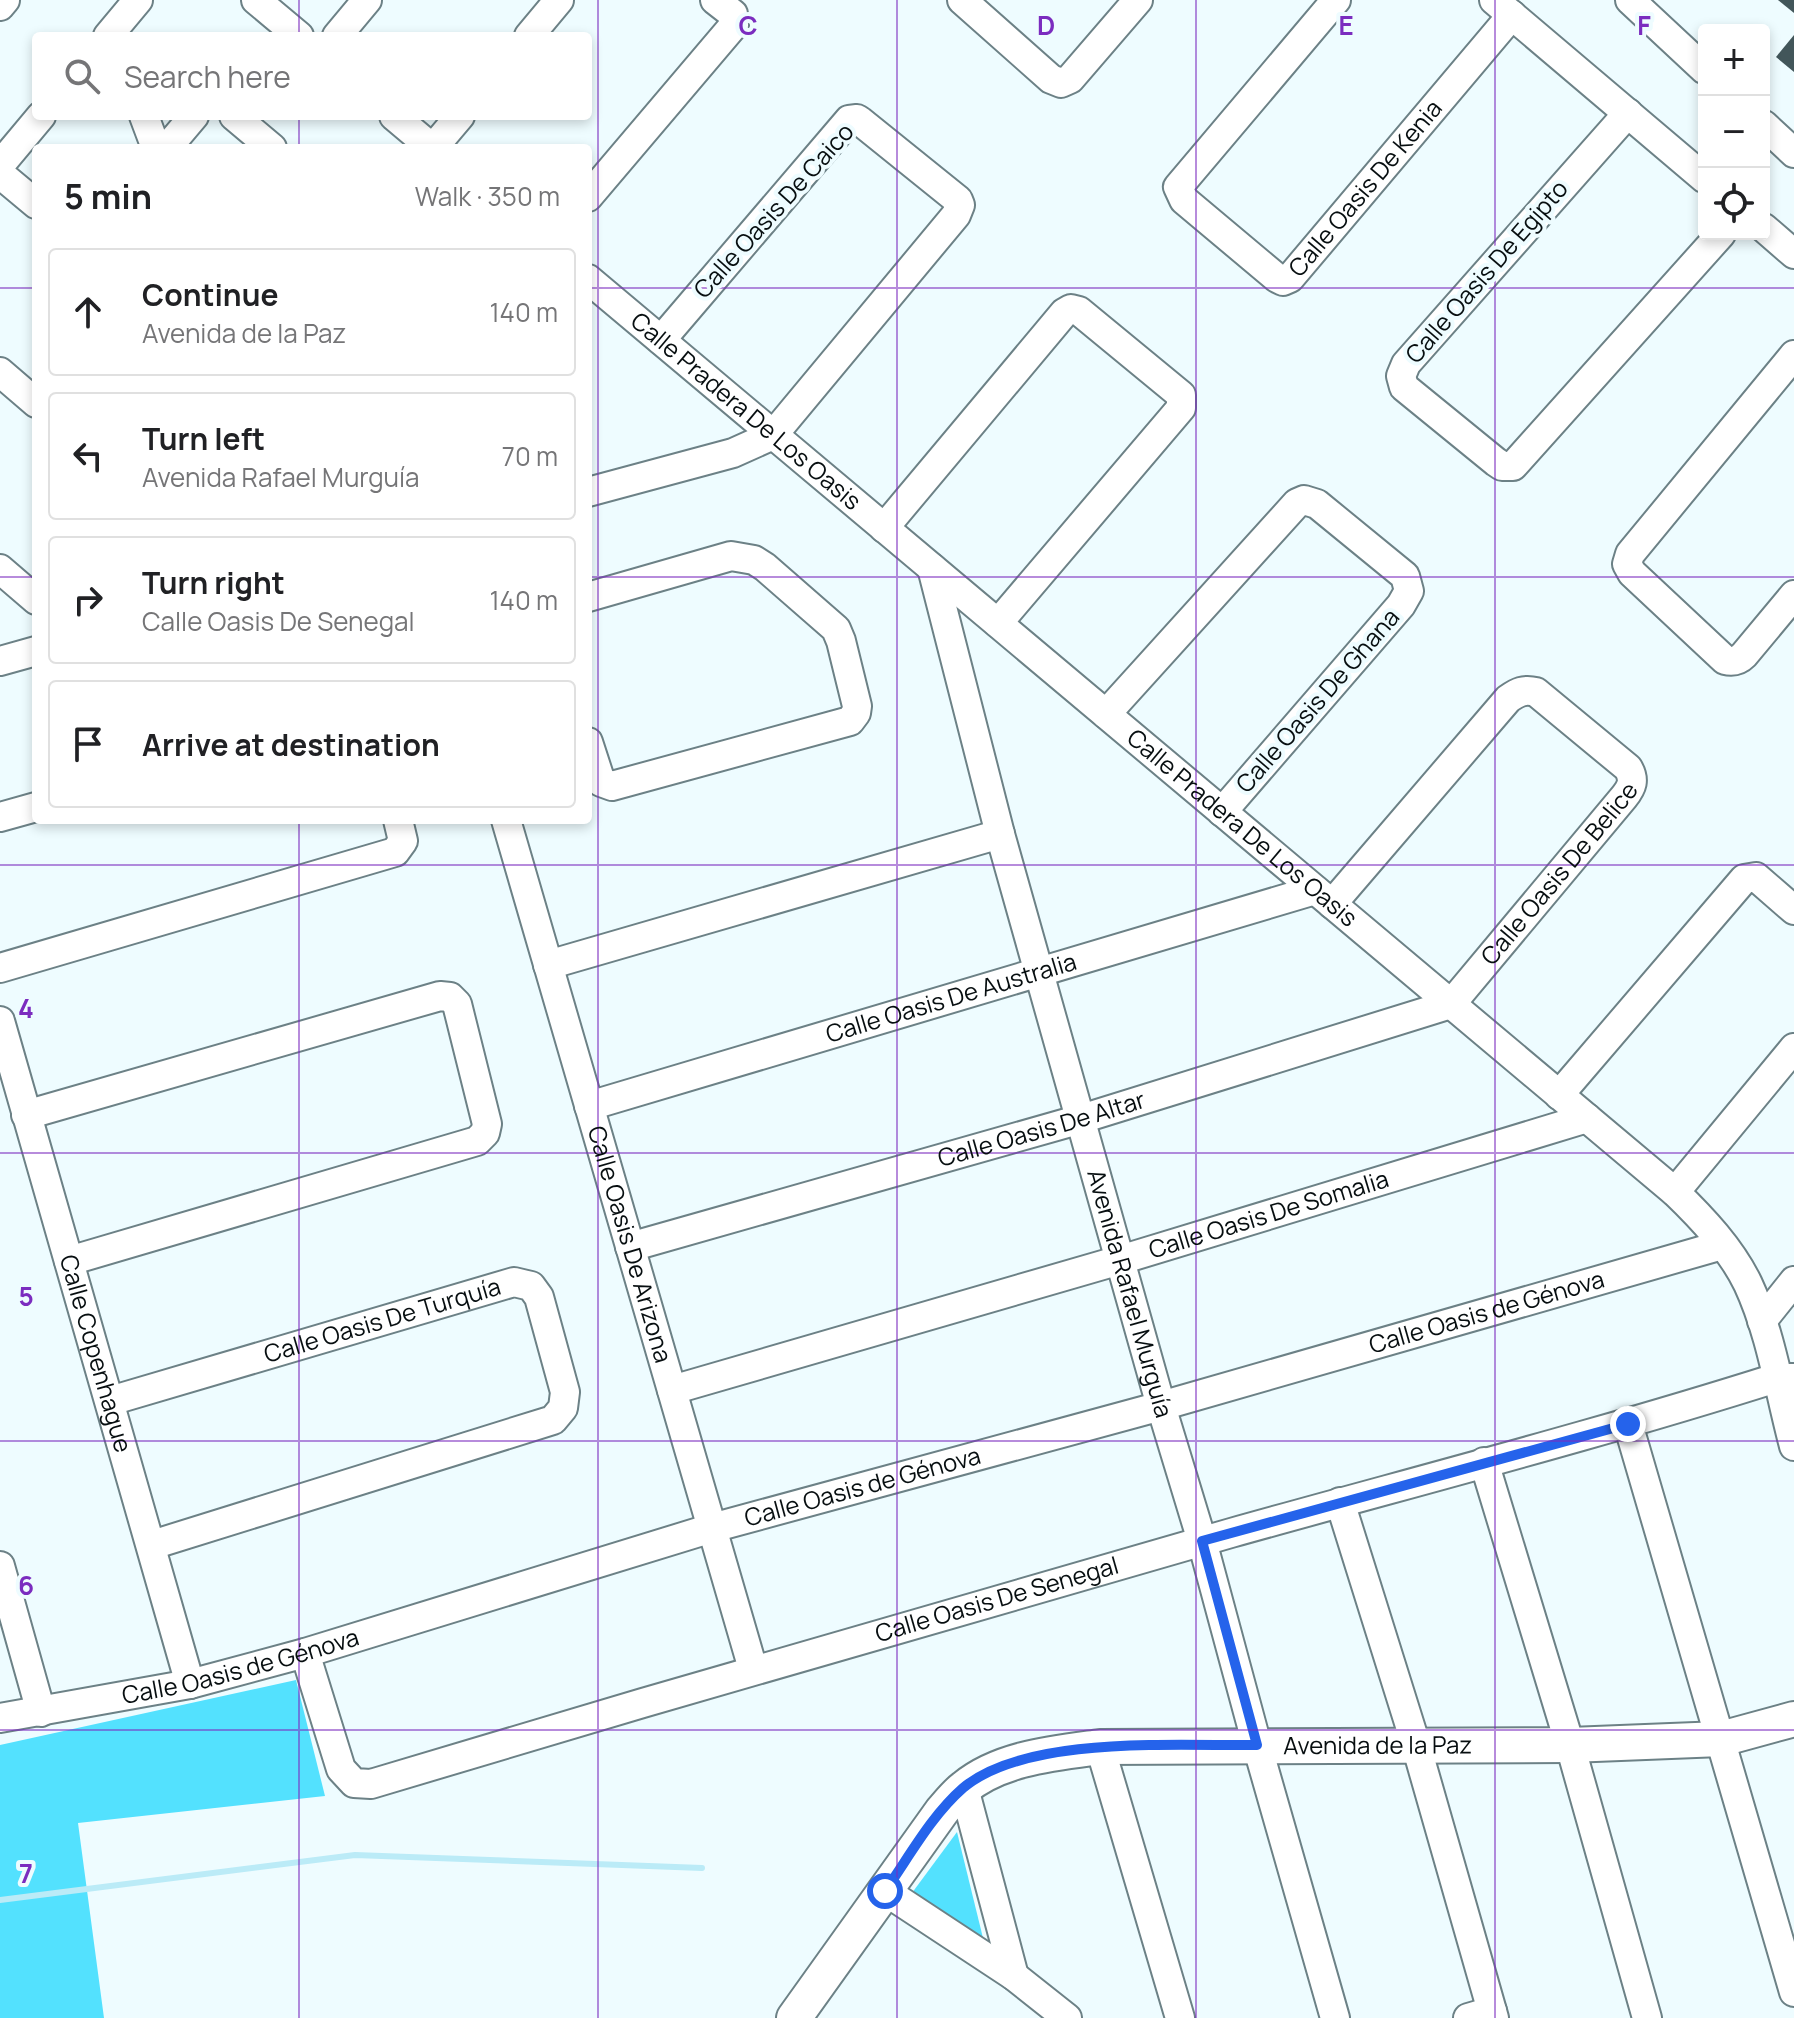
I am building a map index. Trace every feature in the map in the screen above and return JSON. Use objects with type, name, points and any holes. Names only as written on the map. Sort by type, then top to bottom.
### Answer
[{"type":"main road","name":"Avenida de la Paz","points":[[797,2017],[942,1811],[964,1788],[980,1778],[1037,1756],[1100,1747],[1570,1745],[1721,1739],[1794,1719]]},
{"type":"street","points":[[0,6],[5,0]]},
{"type":"street","points":[[111,32],[138,0]]},
{"type":"street","points":[[256,0],[294,32]]},
{"type":"street","points":[[340,32],[367,0]]},
{"type":"street","points":[[532,32],[559,0]]},
{"type":"street","points":[[592,192],[734,25],[733,14],[715,0]]},
{"type":"street","points":[[962,0],[1051,79],[1061,83],[1070,79],[1138,0]]},
{"type":"street","name":"Calle Oasis De Kenia","points":[[1336,0],[1178,187],[1184,200],[1283,281],[1290,278],[1503,8]]},
{"type":"street","points":[[1630,0],[1698,63]]},
{"type":"street","points":[[1503,8],[1698,173]]},
{"type":"street","name":"Calle Oasis De Egipto","points":[[1628,113],[1406,364],[1401,376],[1404,387],[1496,462],[1502,466],[1513,466],[1716,240]]},
{"type":"street","points":[[0,165],[38,120]]},
{"type":"street","points":[[146,120],[154,144]]},
{"type":"street","points":[[170,144],[191,120]]},
{"type":"street","points":[[239,120],[267,144]]},
{"type":"street","points":[[399,120],[427,144]]},
{"type":"street","points":[[436,144],[456,120]]},
{"type":"street","name":"Calle Oasis De Caico","points":[[661,340],[849,120],[860,121],[955,197],[960,205],[956,215],[773,435]]},
{"type":"street","points":[[1770,131],[1794,153]]},
{"type":"street","points":[[0,174],[32,201]]},
{"type":"street","points":[[1770,233],[1794,254]]},
{"type":"street","name":"Calle Pradera De Los Oasis","points":[[592,282],[1701,1217],[1747,1283],[1785,1378],[1794,1446]]},
{"type":"street","points":[[884,528],[1064,313],[1071,309],[1079,311],[1181,395],[1181,408],[998,623]]},
{"type":"street","points":[[1794,355],[1630,554],[1627,564],[1632,573],[1725,660],[1730,661],[1744,655],[1794,595]]},
{"type":"street","points":[[0,372],[32,400]]},
{"type":"street","points":[[592,491],[733,453],[773,435]]},
{"type":"street","name":"Calle Oasis De Ghana","points":[[1106,714],[1289,509],[1304,500],[1317,504],[1405,576],[1409,591],[1401,605],[1222,812]]},
{"type":"street","points":[[592,596],[731,556],[754,560],[836,629],[857,706],[850,721],[612,786],[601,782],[592,754]]},
{"type":"street","name":"Avenida Rafael Murguía","points":[[932,568],[1038,973],[1202,1541],[1335,2018]]},
{"type":"street","points":[[0,569],[32,597]]},
{"type":"street","points":[[0,661],[32,652]]},
{"type":"street","name":"Calle Oasis De Belice","points":[[1324,897],[1508,699],[1518,692],[1536,692],[1628,768],[1633,783],[1629,790],[1451,1004]]},
{"type":"street","points":[[0,817],[32,808]]},
{"type":"street","name":"Calle Oasis De Arizona","points":[[507,824],[753,1669]]},
{"type":"street","points":[[0,968],[395,852],[400,833]]},
{"type":"street","points":[[548,965],[1000,834]]},
{"type":"street","points":[[1559,1095],[1744,879],[1756,877],[1794,910]]},
{"type":"street","name":"Calle Oasis De Australia","points":[[589,1106],[1038,973],[1324,897]]},
{"type":"street","points":[[15,1103],[440,996],[450,997],[457,1004],[487,1124],[485,1133],[477,1141],[69,1261]]},
{"type":"street","name":"Calle Oasis De Altar","points":[[630,1247],[1081,1119],[1451,1004]]},
{"type":"street","name":"Calle Copenhague","points":[[0,1021],[15,1103],[69,1261],[190,1684]]},
{"type":"street","points":[[1675,1192],[1794,1048]]},
{"type":"street","name":"Calle Oasis De Somalia","points":[[672,1390],[1120,1260],[1587,1118]]},
{"type":"street","name":"Calle Oasis de Génova","points":[[0,1718],[190,1684],[305,1653],[712,1528],[1161,1406],[1722,1245]]},
{"type":"street","points":[[1762,1321],[1794,1281]]},
{"type":"street","name":"Calle Oasis De Turquía","points":[[110,1401],[514,1282],[531,1286],[539,1297],[565,1392],[563,1408],[553,1420],[152,1545]]},
{"type":"street","name":"Calle Oasis De Senegal","points":[[305,1653],[341,1769],[354,1783],[371,1784],[753,1669],[1785,1378]]},
{"type":"street","points":[[1628,1424],[1794,1992]]},
{"type":"street","points":[[1484,1462],[1570,1745],[1647,2018]]},
{"type":"street","points":[[1340,1502],[1416,1745],[1485,2016]]},
{"type":"street","points":[[0,1566],[41,1712]]},
{"type":"street","points":[[1100,1747],[1180,2018]]},
{"type":"street","points":[[964,1788],[1014,1976]]},
{"type":"street","points":[[885,1891],[1014,1976],[1067,2018]]},
{"type":"shaded area","points":[[296,1680],[325,1796],[78,1823],[104,2018],[0,2018],[0,1745]]},
{"type":"shaded area","points":[[957,1832],[983,1938],[909,1897]]},
{"type":"building","points":[[1778,0],[1794,0],[1794,13]]},
{"type":"building","points":[[1794,35],[1794,72],[1776,57]]},
{"type":"waterway","points":[[0,1900],[355,1855],[702,1868]]},
{"type":"route","points":[[885,1891],[942,1811],[964,1788],[1004,1767],[1037,1756],[1100,1747],[1257,1745],[1202,1541],[1628,1424]]}]
